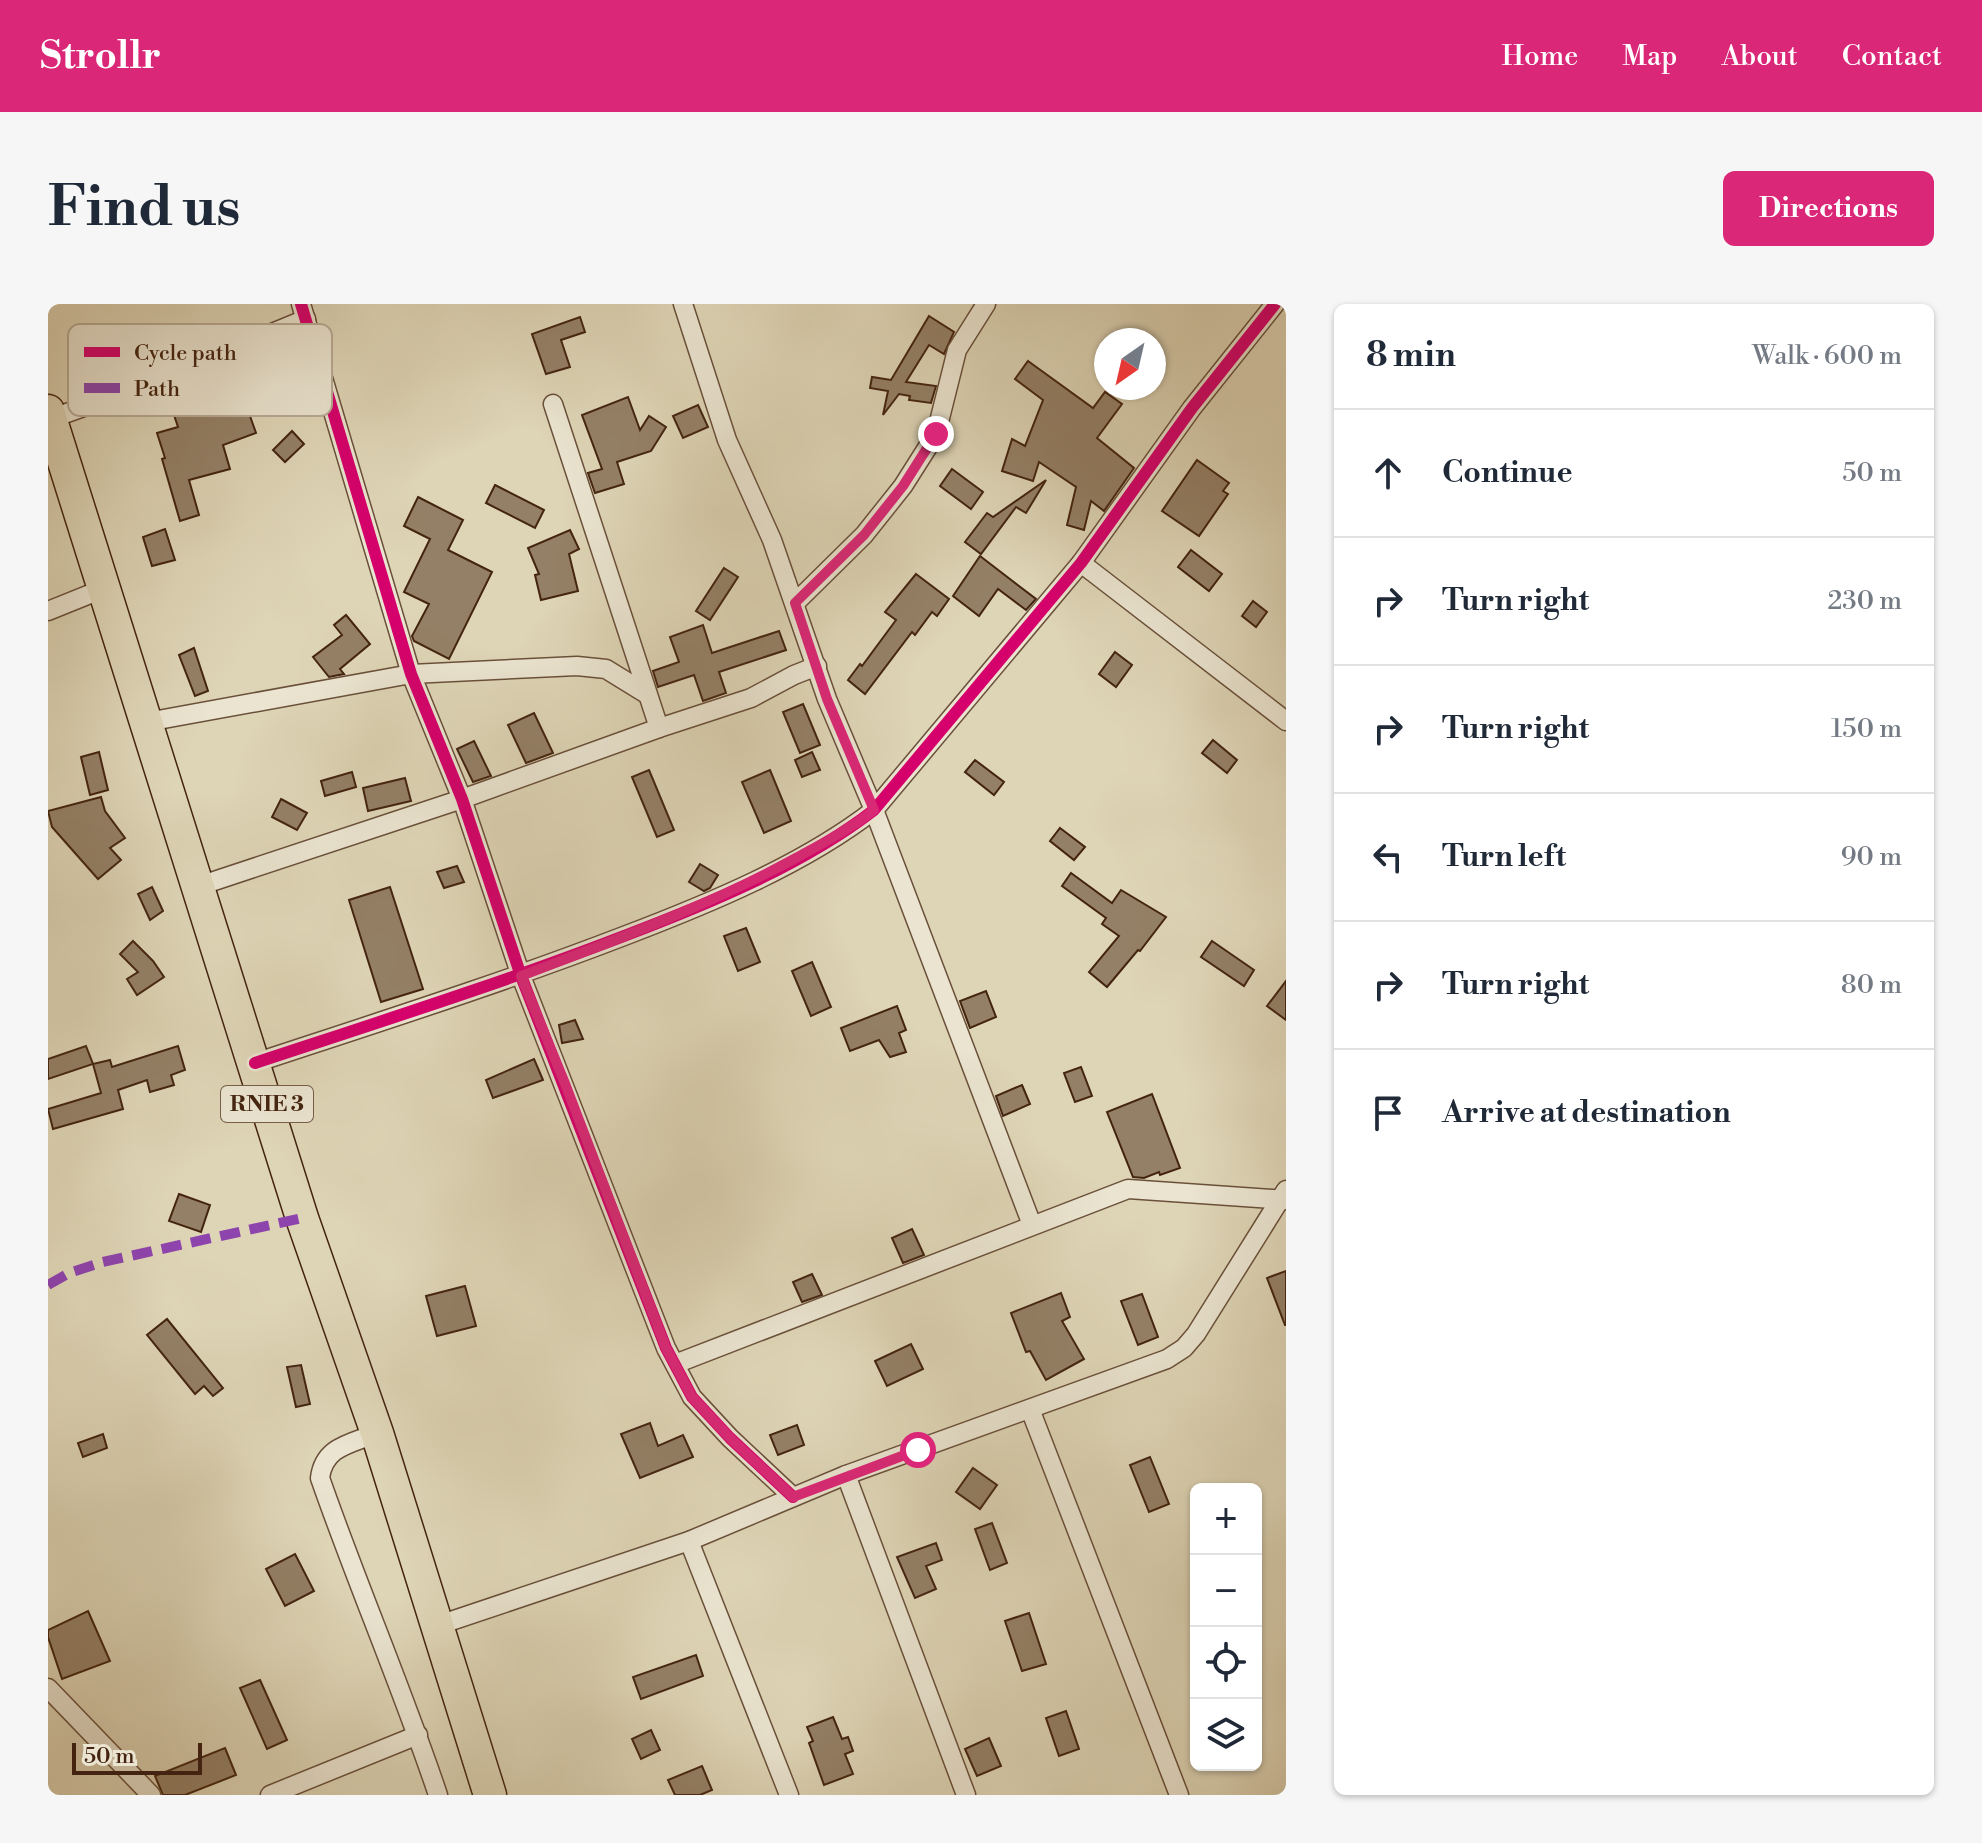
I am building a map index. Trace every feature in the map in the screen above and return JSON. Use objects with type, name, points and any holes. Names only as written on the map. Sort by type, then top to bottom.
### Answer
[{"type":"highway","name":"RNIE 3","points":[[49,415],[302,1218],[377,1433],[490,1795]]},
{"type":"street","points":[[683,304],[727,440],[772,540],[827,699],[874,810],[1032,1225]]},
{"type":"street","points":[[795,603],[864,535],[903,486],[928,447],[940,421],[957,350],[986,304]]},
{"type":"street","points":[[255,1063],[521,976],[694,909],[746,885],[853,826],[874,810],[1081,563],[1269,306]]},
{"type":"street","points":[[281,324],[303,311]]},
{"type":"street","points":[[553,404],[639,663],[645,693],[659,728]]},
{"type":"street","points":[[332,408],[411,674],[462,799],[521,976],[666,1348],[692,1397],[793,1497]]},
{"type":"street","points":[[49,415],[68,409]]},
{"type":"street","points":[[1081,563],[1286,721]]},
{"type":"street","points":[[48,611],[105,588]]},
{"type":"street","points":[[147,722],[411,674],[577,666],[606,669],[645,693]]},
{"type":"street","points":[[199,886],[462,799],[751,698],[817,666]]},
{"type":"street","points":[[436,1626],[689,1541],[846,1475],[1167,1359],[1184,1348],[1196,1334],[1284,1196],[1128,1189],[675,1364]]},
{"type":"street","points":[[1030,1409],[1179,1795]]},
{"type":"street","points":[[377,1433],[332,1451],[322,1463],[320,1478],[438,1795]]},
{"type":"street","points":[[846,1475],[966,1795]]},
{"type":"street","points":[[689,1541],[789,1795]]},
{"type":"street","points":[[48,1688],[151,1795]]},
{"type":"street","points":[[270,1795],[418,1735]]},
{"type":"building","points":[[929,316],[954,332],[944,354],[929,345],[906,382],[936,386],[931,403],[909,400],[910,396],[899,394],[883,415],[888,391],[870,388],[872,377],[891,380]]},
{"type":"building","points":[[580,317],[585,332],[561,340],[570,367],[546,374],[532,334]]},
{"type":"building","points":[[1028,361],[1093,408],[1099,400],[1116,400],[1122,404],[1097,438],[1134,468],[1104,511],[1091,501],[1084,530],[1067,525],[1076,487],[1039,462],[1033,481],[1002,471],[1012,439],[1025,446],[1043,400],[1015,379]]},
{"type":"building","points":[[628,397],[640,430],[649,416],[666,427],[651,451],[617,462],[624,484],[595,493],[588,473],[602,469],[582,415]]},
{"type":"building","points":[[698,405],[708,427],[683,438],[673,416]]},
{"type":"building","points":[[174,416],[250,416],[256,433],[223,445],[230,469],[189,480],[199,515],[180,521],[157,433],[178,427]]},
{"type":"building","points":[[292,431],[304,444],[285,462],[273,450]]},
{"type":"building","points":[[1197,460],[1229,483],[1223,491],[1228,494],[1199,536],[1162,511]]},
{"type":"building","points":[[952,469],[983,492],[971,509],[940,486]]},
{"type":"building","points":[[1046,480],[1026,513],[1016,507],[981,554],[965,542],[987,513],[993,517]]},
{"type":"building","points":[[495,485],[544,510],[535,528],[486,503]]},
{"type":"building","points":[[418,497],[463,520],[448,550],[492,572],[449,659],[414,641],[412,636],[429,604],[404,592],[430,539],[404,526]]},
{"type":"building","points":[[165,529],[175,560],[152,566],[143,537]]},
{"type":"building","points":[[570,530],[579,549],[569,554],[578,591],[541,600],[535,575],[539,574],[528,548]]},
{"type":"building","points":[[1191,550],[1222,574],[1209,591],[1178,567]]},
{"type":"building","points":[[980,556],[1036,599],[1026,610],[998,589],[979,616],[953,596]]},
{"type":"building","points":[[724,568],[738,577],[710,620],[696,611]]},
{"type":"building","points":[[916,574],[949,599],[937,616],[932,612],[915,635],[912,632],[865,694],[848,680],[896,620],[885,612]]},
{"type":"building","points":[[1253,601],[1267,612],[1256,627],[1242,616]]},
{"type":"building","points":[[346,615],[370,644],[340,669],[344,674],[329,677],[313,657],[342,635],[334,625]]},
{"type":"building","points":[[703,625],[712,653],[779,631],[786,650],[719,672],[726,693],[703,701],[694,675],[658,687],[653,671],[679,662],[670,637]]},
{"type":"building","points":[[194,648],[208,691],[195,696],[179,655]]},
{"type":"building","points":[[1115,652],[1132,665],[1116,687],[1099,674]]},
{"type":"building","points":[[803,704],[820,745],[800,753],[783,712]]},
{"type":"building","points":[[534,713],[553,753],[526,763],[508,725]]},
{"type":"building","points":[[1213,740],[1237,760],[1227,773],[1202,753]]},
{"type":"building","points":[[474,741],[491,776],[473,782],[457,749]]},
{"type":"building","points":[[99,752],[108,790],[90,795],[81,757]]},
{"type":"building","points":[[812,752],[820,770],[802,777],[795,760]]},
{"type":"building","points":[[975,760],[1004,782],[994,795],[965,772]]},
{"type":"building","points":[[649,770],[674,830],[657,837],[632,777]]},
{"type":"building","points":[[770,770],[791,821],[764,833],[742,782]]},
{"type":"building","points":[[352,772],[356,787],[325,796],[321,781]]},
{"type":"building","points":[[405,778],[411,801],[368,811],[363,788]]},
{"type":"building","points":[[101,797],[105,811],[125,838],[110,848],[121,860],[98,879],[52,827],[48,811]]},
{"type":"building","points":[[281,799],[307,813],[297,830],[272,817]]},
{"type":"building","points":[[1060,828],[1085,847],[1074,860],[1050,841]]},
{"type":"building","points":[[700,864],[718,875],[710,888],[704,891],[689,882]]},
{"type":"building","points":[[457,866],[464,882],[444,888],[437,872]]},
{"type":"building","points":[[1071,873],[1112,903],[1121,890],[1166,917],[1107,987],[1089,972],[1119,936],[1102,924],[1106,918],[1062,886]]},
{"type":"building","points":[[152,887],[163,911],[150,920],[138,894]]},
{"type":"building","points":[[390,887],[423,989],[381,1002],[349,900]]},
{"type":"building","points":[[746,928],[760,962],[738,971],[724,936]]},
{"type":"building","points":[[133,941],[164,977],[137,995],[127,979],[138,972],[120,954]]},
{"type":"building","points":[[1212,941],[1254,970],[1244,986],[1201,957]]},
{"type":"building","points":[[812,962],[831,1007],[811,1016],[792,971]]},
{"type":"building","points":[[1286,981],[1286,1020],[1267,1006]]},
{"type":"building","points":[[986,991],[996,1017],[970,1028],[960,1001]]},
{"type":"building","points":[[897,1006],[906,1030],[899,1033],[906,1052],[890,1057],[879,1040],[850,1051],[841,1028]]},
{"type":"building","points":[[575,1020],[583,1039],[562,1043],[559,1025]]},
{"type":"building","points":[[86,1046],[93,1064],[48,1079],[48,1059]]},
{"type":"building","points":[[178,1046],[185,1070],[171,1075],[174,1085],[150,1092],[147,1080],[118,1090],[123,1109],[53,1129],[48,1109],[101,1093],[93,1064],[110,1060],[112,1067]]},
{"type":"building","points":[[534,1059],[543,1080],[493,1098],[486,1080]]},
{"type":"building","points":[[1081,1067],[1092,1096],[1075,1102],[1064,1073]]},
{"type":"building","points":[[1022,1085],[1030,1104],[1003,1116],[996,1096]]},
{"type":"building","points":[[1152,1094],[1180,1168],[1160,1175],[1159,1172],[1144,1178],[1133,1177],[1107,1112]]},
{"type":"building","points":[[179,1194],[210,1205],[201,1232],[169,1221]]},
{"type":"building","points":[[912,1229],[924,1255],[903,1263],[892,1238]]},
{"type":"building","points":[[1286,1271],[1286,1325],[1285,1325],[1267,1278]]},
{"type":"building","points":[[812,1274],[822,1295],[802,1302],[793,1282]]},
{"type":"building","points":[[465,1286],[476,1326],[437,1336],[426,1296]]},
{"type":"building","points":[[1061,1293],[1070,1317],[1062,1321],[1084,1359],[1046,1380],[1030,1351],[1026,1352],[1011,1313]]},
{"type":"building","points":[[1142,1294],[1158,1337],[1138,1345],[1121,1301]]},
{"type":"building","points":[[167,1319],[223,1388],[213,1396],[204,1386],[195,1394],[147,1335]]},
{"type":"building","points":[[911,1344],[923,1369],[887,1386],[875,1361]]},
{"type":"building","points":[[301,1365],[310,1404],[296,1407],[287,1367]]},
{"type":"building","points":[[650,1423],[658,1446],[683,1435],[693,1457],[640,1478],[621,1434]]},
{"type":"building","points":[[797,1425],[804,1445],[778,1455],[770,1435]]},
{"type":"building","points":[[103,1434],[107,1448],[83,1457],[78,1443]]},
{"type":"building","points":[[1150,1457],[1169,1504],[1149,1512],[1130,1465]]},
{"type":"building","points":[[973,1468],[997,1485],[980,1509],[956,1492]]},
{"type":"building","points":[[992,1523],[1007,1563],[990,1570],[975,1529]]},
{"type":"building","points":[[936,1543],[942,1560],[926,1566],[936,1589],[915,1598],[897,1557]]},
{"type":"building","points":[[295,1554],[314,1591],[285,1606],[266,1569]]},
{"type":"building","points":[[88,1611],[110,1661],[62,1679],[48,1630]]},
{"type":"building","points":[[1029,1613],[1046,1664],[1022,1671],[1005,1621]]},
{"type":"building","points":[[696,1655],[703,1676],[641,1699],[633,1677]]},
{"type":"building","points":[[260,1680],[287,1740],[267,1749],[240,1688]]},
{"type":"building","points":[[1066,1711],[1079,1749],[1059,1756],[1046,1718]]},
{"type":"building","points":[[833,1717],[842,1739],[848,1737],[853,1751],[845,1754],[853,1774],[824,1785],[809,1743],[813,1741],[807,1727]]},
{"type":"building","points":[[651,1730],[660,1750],[641,1759],[632,1739]]},
{"type":"building","points":[[989,1738],[1001,1766],[977,1776],[965,1749]]},
{"type":"building","points":[[225,1748],[236,1775],[185,1795],[163,1795],[155,1776]]},
{"type":"building","points":[[702,1766],[712,1790],[700,1795],[675,1795],[668,1780]]},
{"type":"marked path","points":[[48,1285],[69,1273],[103,1262],[302,1218]]},
{"type":"cycle path","points":[[301,304],[307,324]]},
{"type":"cycle path","points":[[255,1063],[532,970],[689,911],[786,866],[874,810],[1081,563],[1192,408],[1275,304]]},
{"type":"cycle path","points":[[332,408],[411,674],[462,799],[521,976],[666,1348],[692,1397],[793,1497]]},
{"type":"route","points":[[918,1450],[793,1497],[692,1397],[666,1348],[521,976],[694,909],[746,885],[853,826],[874,810],[827,699],[795,603],[864,535],[903,486],[936,434]]}]
